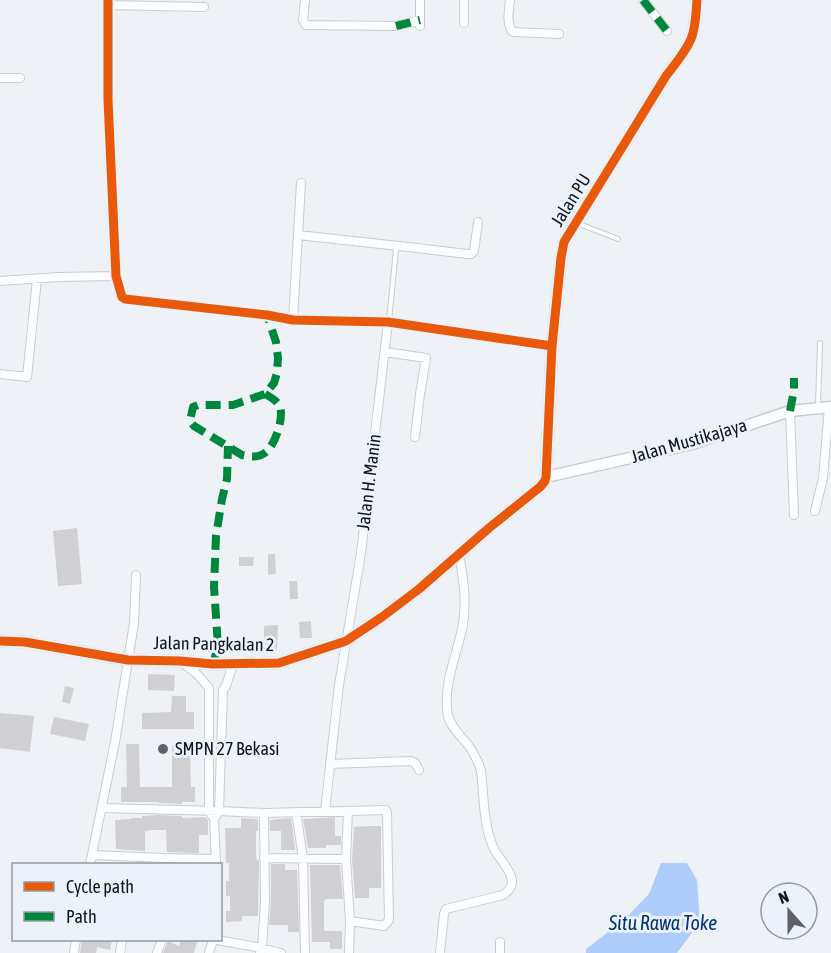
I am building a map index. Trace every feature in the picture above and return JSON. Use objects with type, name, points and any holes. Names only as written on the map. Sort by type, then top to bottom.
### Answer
[{"type":"street","points":[[305,0],[303,20],[306,25],[396,26],[420,23],[420,0]]},
{"type":"street","points":[[464,0],[464,23]]},
{"type":"street","points":[[510,0],[510,30],[559,34]]},
{"type":"street","points":[[643,0],[667,31]]},
{"type":"street","name":"Jalan PU","points":[[546,477],[552,346],[564,242],[666,76],[687,46],[693,30],[697,0]]},
{"type":"street","points":[[204,7],[108,2],[108,100],[116,276],[120,294],[125,299],[293,320],[388,322],[552,346]]},
{"type":"street","points":[[0,78],[20,78]]},
{"type":"street","points":[[293,320],[301,183]]},
{"type":"street","points":[[298,236],[471,254],[474,251],[478,222]]},
{"type":"street","points":[[0,281],[116,276]]},
{"type":"street","points":[[0,374],[27,377],[37,279]]},
{"type":"street","name":"Jalan H. Manin","points":[[325,811],[339,685],[361,553],[388,322]]},
{"type":"street","points":[[385,352],[426,358],[415,437]]},
{"type":"street","points":[[815,511],[827,478],[826,407]]},
{"type":"street","name":"Jalan Mustikajaya","points":[[546,477],[692,444],[790,411],[826,407]]},
{"type":"street","points":[[790,411],[794,514]]},
{"type":"street","name":"Jalan Pangkalan 2","points":[[0,640],[25,642],[128,660],[213,664],[279,663],[346,641],[382,617],[419,590],[540,487],[546,477]]},
{"type":"street","points":[[440,953],[446,909],[503,895],[512,885],[512,878],[494,849],[487,831],[479,762],[450,722],[448,715],[447,694],[463,623],[464,583],[459,554]]},
{"type":"street","points":[[90,863],[115,742],[134,623],[136,574]]},
{"type":"street","points":[[92,855],[164,861],[216,862],[214,819],[209,811],[210,691],[196,673],[180,661]]},
{"type":"street","points":[[214,819],[219,811],[223,690],[232,664]]},
{"type":"street","points":[[210,691],[223,690]]},
{"type":"street","points":[[330,764],[409,761],[415,763],[418,770]]},
{"type":"street","points":[[102,808],[264,813],[386,810],[389,920],[384,926],[350,921]]},
{"type":"street","points":[[348,811],[346,859],[350,953]]},
{"type":"street","points":[[296,812],[303,858],[305,953]]},
{"type":"street","points":[[261,950],[266,902],[264,813]]},
{"type":"street","points":[[264,858],[346,859]]},
{"type":"street","points":[[222,941],[281,953]]},
{"type":"street","points":[[500,942],[500,953]]},
{"type":"lane","points":[[577,223],[618,239]]},
{"type":"lane","points":[[388,322],[396,250]]},
{"type":"lane","points":[[820,344],[826,407]]},
{"type":"water","name":"Situ Rawa Toke","points":[[661,863],[687,863],[697,880],[700,922],[677,953],[586,953],[586,949],[624,920],[649,894]]},
{"type":"building","points":[[77,528],[82,584],[58,586],[53,531]]},
{"type":"building","points":[[268,554],[275,554],[276,574],[268,575]]},
{"type":"building","points":[[239,557],[254,557],[253,566],[239,566]]},
{"type":"building","points":[[289,581],[297,581],[298,599],[290,599]]},
{"type":"building","points":[[311,621],[312,638],[300,638],[299,622]]},
{"type":"building","points":[[278,625],[277,651],[264,652],[264,626]]},
{"type":"building","points":[[148,674],[175,675],[174,691],[148,690]]},
{"type":"building","points":[[65,686],[74,688],[70,704],[62,702]]},
{"type":"building","points":[[172,696],[186,696],[186,712],[194,712],[194,729],[142,729],[142,713],[171,712]]},
{"type":"building","points":[[0,713],[34,716],[30,752],[0,748]]},
{"type":"building","points":[[54,717],[89,724],[85,741],[50,734]]},
{"type":"building","points":[[126,744],[139,744],[140,787],[172,787],[172,745],[190,745],[191,787],[195,787],[195,802],[182,802],[182,804],[121,802],[121,787],[127,787]]},
{"type":"building","points":[[159,815],[182,816],[182,818],[205,817],[208,820],[208,835],[199,835],[199,853],[167,852],[166,830],[145,831],[145,851],[116,849],[115,820]]},
{"type":"building","points":[[335,817],[335,836],[341,836],[341,845],[308,848],[303,819]]},
{"type":"building","points":[[241,818],[258,820],[256,855],[259,860],[258,916],[242,916],[242,921],[226,922],[226,911],[230,911],[230,896],[226,896],[229,863],[226,863],[225,828],[241,828]]},
{"type":"building","points":[[291,818],[295,850],[281,850],[281,831],[270,831],[270,820]]},
{"type":"building","points":[[381,826],[381,888],[369,888],[369,898],[355,898],[352,859],[354,827]]},
{"type":"building","points":[[271,864],[285,864],[285,870],[297,870],[299,932],[288,932],[288,925],[269,925]]},
{"type":"building","points":[[310,865],[340,865],[343,899],[325,899],[324,929],[325,931],[342,931],[342,949],[330,949],[330,942],[312,942]]},
{"type":"building","points":[[82,941],[112,941],[110,950],[97,947],[96,953],[80,953]]},
{"type":"building","points":[[168,941],[179,946],[180,941],[197,941],[194,953],[163,953]]},
{"type":"marked path","points":[[643,0],[667,31]]},
{"type":"marked path","points":[[396,26],[420,20]]},
{"type":"marked path","points":[[265,394],[279,405],[281,418],[273,444],[261,455],[252,457],[242,455],[194,426],[190,421],[193,407],[233,405],[265,394],[274,383],[278,358],[276,342],[267,315]]},
{"type":"marked path","points":[[790,411],[794,378]]},
{"type":"marked path","points":[[213,664],[218,646],[214,587],[216,536],[227,479],[228,446]]},
{"type":"cycle path","points":[[108,0],[108,100],[116,276],[122,297],[293,320],[388,322],[552,346]]},
{"type":"cycle path","points":[[0,641],[25,642],[128,660],[213,664],[279,663],[346,641],[382,617],[419,589],[540,487],[546,477],[552,346],[564,242],[666,76],[689,44],[696,20],[697,0]]},
{"type":"place","name":"SMPN 27 Bekasi","points":[[163,749]]}]
